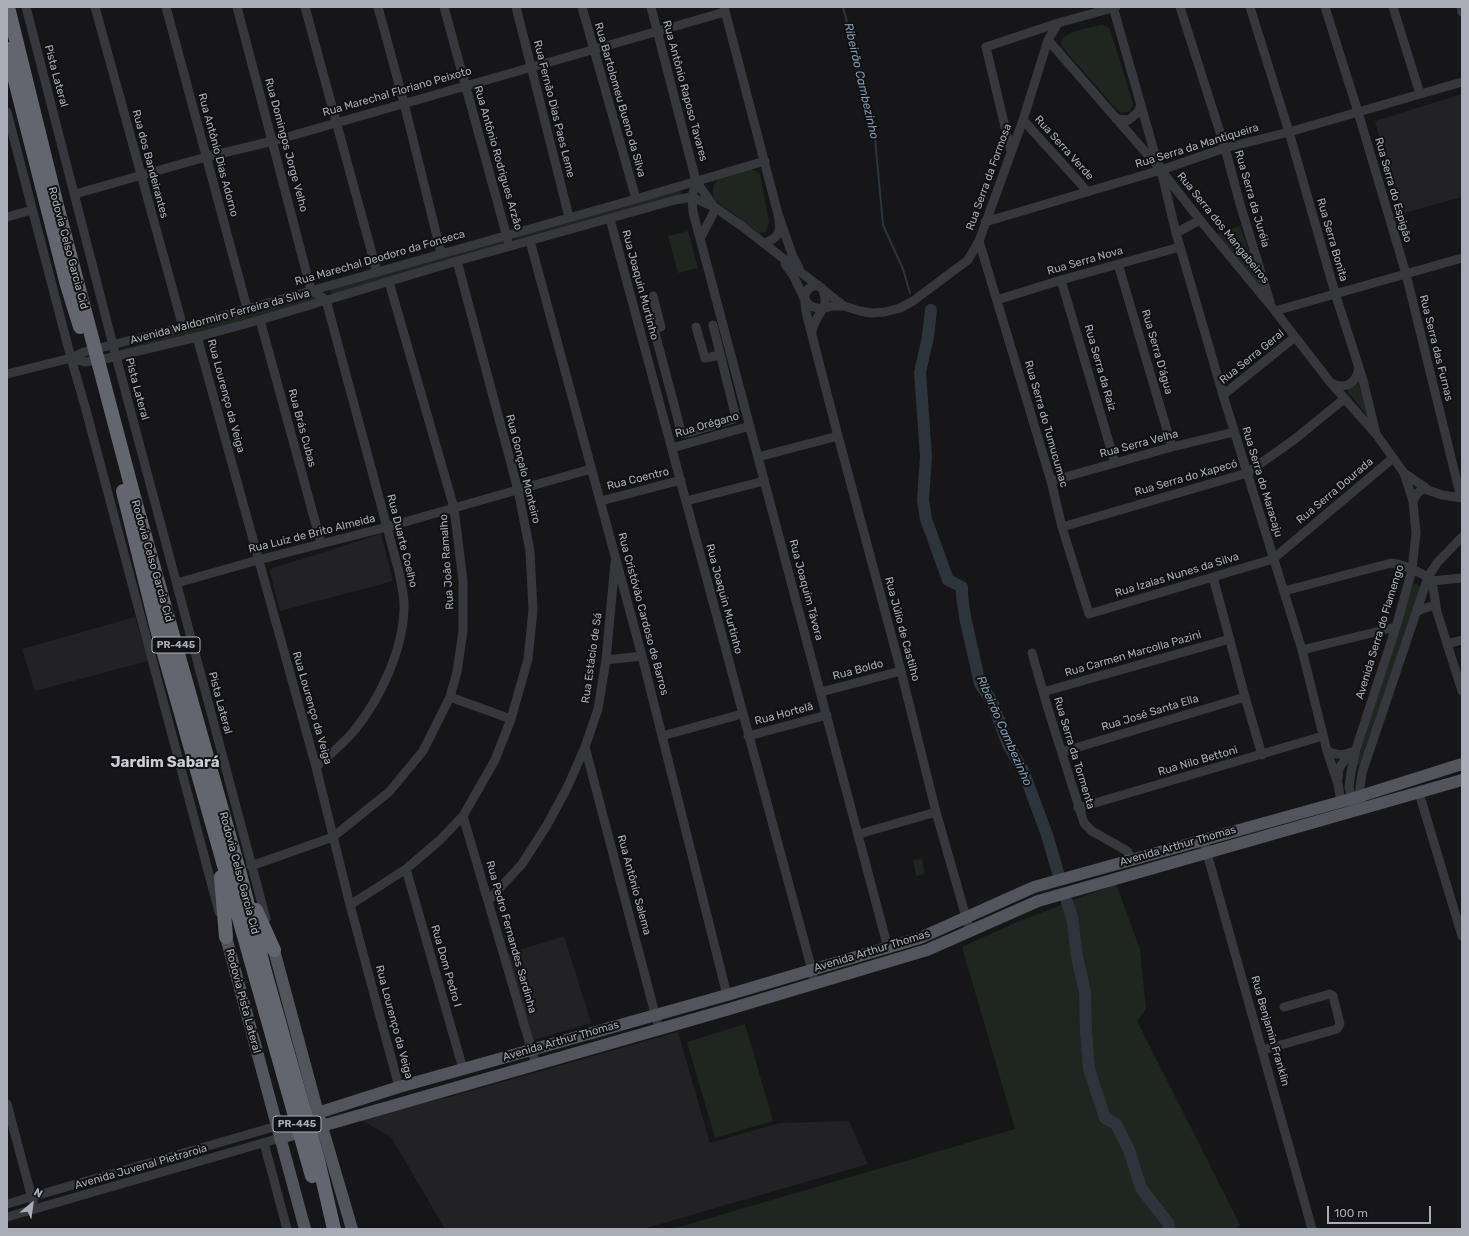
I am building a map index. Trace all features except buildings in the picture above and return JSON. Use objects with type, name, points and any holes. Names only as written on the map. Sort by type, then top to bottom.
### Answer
[{"type":"highway","name":"Rodovia Celso Garcia Cid","points":[[8,7],[56,202],[134,497],[246,870],[265,972],[292,1084],[313,1161],[334,1229]]},
{"type":"highway","name":"Rodovia Celso Garcia Cid","points":[[7,49],[67,285],[99,395],[157,629],[218,845],[292,1084]]},
{"type":"highway","points":[[218,845],[226,937]]},
{"type":"highway","points":[[246,870],[274,950]]},
{"type":"highway","name":"Rodovia Celso Garcia Cid","points":[[313,1161],[325,1229]]},
{"type":"main road","name":"Avenida Arthur Thomas","points":[[277,1126],[428,1078],[727,995],[888,948],[920,938],[1034,888],[1350,798],[1462,764]]},
{"type":"main road","name":"Avenida Arthur Thomas","points":[[280,1138],[927,950],[1038,901],[1462,780]]},
{"type":"main road","name":"Rodovia Pista Lateral","points":[[226,937],[305,1229]]},
{"type":"main road","name":"PR-445","points":[[274,950],[318,1113],[352,1229]]},
{"type":"main road","points":[[426,1096],[425,1088],[428,1078]]},
{"type":"street","name":"Pista Lateral","points":[[26,7],[75,194],[113,358],[176,583],[227,778],[246,870]]},
{"type":"street","name":"Rua dos Bandeirantes","points":[[95,7],[183,326]]},
{"type":"street","name":"Rua Antônio Dias Adorno","points":[[166,7],[247,308]]},
{"type":"street","name":"Rua Domingos Jorge Velho","points":[[237,7],[311,290]]},
{"type":"street","points":[[306,7],[377,272]]},
{"type":"street","points":[[378,7],[404,103],[441,253]]},
{"type":"street","name":"Rua Antônio Rodrigues Arzão","points":[[444,7],[510,247]]},
{"type":"street","name":"Rua Fernão Dias Paes Leme","points":[[516,7],[569,218]]},
{"type":"street","name":"Rua Bartolomeu Bueno da Silva","points":[[582,7],[636,199]]},
{"type":"street","name":"Rua Antônio Raposo Tavares","points":[[651,7],[696,181]]},
{"type":"street","points":[[1011,152],[986,47],[1058,24],[1089,10],[1114,7],[1154,151],[1161,170]]},
{"type":"street","name":"Rua Serra da Juréia","points":[[1180,7],[1225,148],[1240,204],[1273,309]]},
{"type":"street","name":"Rua Serra Bonita","points":[[1250,7],[1289,132],[1335,294],[1359,368],[1376,434],[1404,473]]},
{"type":"street","name":"Rua Serra do Espigão","points":[[1325,7],[1406,274]]},
{"type":"street","points":[[1393,7],[1420,94]]},
{"type":"street","points":[[1460,7],[1462,12]]},
{"type":"street","name":"Rua Marechal Floriano Peixoto","points":[[75,194],[404,103],[593,49],[724,9]]},
{"type":"street","points":[[724,9],[765,161],[780,225],[779,233],[774,239],[764,243]]},
{"type":"street","name":"Rua Serra da Formosa","points":[[779,255],[793,275],[805,300],[810,306],[816,309],[844,306],[871,313],[885,312],[900,308],[929,290],[968,260],[979,241],[1023,120],[1048,40],[1058,24]]},
{"type":"street","name":"Rua Serra dos Mangabeiros","points":[[1048,40],[1161,170],[1330,382],[1376,434]]},
{"type":"street","name":"Rua Serra da Mantiqueira","points":[[985,222],[1161,170],[1225,148],[1289,132],[1462,82]]},
{"type":"street","points":[[1116,118],[1129,120],[1138,112],[1141,105]]},
{"type":"street","name":"PR-445","points":[[7,112],[71,358]]},
{"type":"street","name":"Rua Serra Verde","points":[[1023,120],[1088,192]]},
{"type":"street","points":[[696,181],[765,161]]},
{"type":"street","name":"Rua Serra do Maracaju","points":[[1161,170],[1176,233],[1223,395],[1302,650],[1327,751],[1338,784],[1350,798]]},
{"type":"street","name":"Rua Serra da Formosa","points":[[696,181],[716,208]]},
{"type":"street","name":"Rua Joaquim Távora","points":[[696,181],[692,197],[700,239],[888,948]]},
{"type":"street","name":"Rua Marechal Deodoro da Fonseca","points":[[7,374],[71,358],[84,352],[377,272],[696,181]]},
{"type":"street","name":"Rua Serra da Formosa","points":[[692,197],[716,208],[802,272],[844,306]]},
{"type":"street","name":"Avenida Waldormiro Ferreira da Silva","points":[[71,358],[86,362],[113,358],[197,337],[260,320],[457,261],[675,200],[692,197]]},
{"type":"street","points":[[700,239],[716,208]]},
{"type":"street","points":[[7,217],[32,210]]},
{"type":"street","points":[[778,214],[793,257],[802,272]]},
{"type":"street","name":"Rua Joaquin Murtinho","points":[[610,219],[812,970],[814,984]]},
{"type":"street","points":[[1176,233],[1200,220]]},
{"type":"street","name":"Rua Cristóvão Cardoso de Barros","points":[[530,241],[642,656],[727,995]]},
{"type":"street","name":"Rua Serra do Tumucumac","points":[[979,241],[1089,614]]},
{"type":"street","name":"Rua Serra Nova","points":[[997,300],[1061,280],[1180,247]]},
{"type":"street","points":[[1273,309],[1335,294],[1462,258]]},
{"type":"street","name":"Rua Gonçalo Monteiro","points":[[350,905],[406,869],[440,840],[463,816],[495,760],[511,719],[528,659],[533,610],[530,551],[518,490],[457,261]]},
{"type":"street","name":"Rua Serra D'água","points":[[1118,264],[1172,447]]},
{"type":"street","name":"Rua Serra das Furnas","points":[[1406,274],[1461,498]]},
{"type":"street","name":"Rua Serra da Raiz","points":[[1061,280],[1115,463]]},
{"type":"street","name":"Rua João Ramalho","points":[[246,870],[333,837],[389,792],[423,750],[450,697],[457,672],[463,631],[462,581],[454,508],[389,282]]},
{"type":"street","points":[[805,300],[805,293],[812,286],[820,287],[826,298],[826,302],[816,318],[812,332]]},
{"type":"street","points":[[311,290],[326,300]]},
{"type":"street","points":[[653,296],[661,327],[654,329],[681,431],[683,433],[688,433],[734,419],[735,414],[713,325]]},
{"type":"street","name":"Rua Duarte Coelho","points":[[316,767],[354,732],[377,698],[394,658],[401,635],[404,608],[399,572],[326,300]]},
{"type":"street","name":"Rua Júlio de Castilho","points":[[805,300],[808,320],[901,671],[936,812],[970,931]]},
{"type":"street","name":"Rua Brás Cubas","points":[[260,320],[321,543]]},
{"type":"street","points":[[696,327],[705,358],[720,355]]},
{"type":"street","name":"Rua Lourenço da Veiga","points":[[197,337],[316,767],[350,905],[399,1087]]},
{"type":"street","name":"Rua Serra Geral","points":[[1223,395],[1295,337]]},
{"type":"street","name":"Rodovia Pista Lateral","points":[[71,358],[226,937]]},
{"type":"street","points":[[1330,382],[1339,386],[1344,386],[1351,383],[1357,376],[1359,368]]},
{"type":"street","name":"Rua Serra do Xapecó","points":[[1062,526],[1247,473],[1295,439],[1344,399]]},
{"type":"street","name":"Rua Orégano","points":[[672,448],[750,426]]},
{"type":"street","points":[[705,428],[708,438]]},
{"type":"street","name":"Rua Serra Velha","points":[[1051,481],[1172,447],[1234,432]]},
{"type":"street","points":[[758,458],[838,436]]},
{"type":"street","name":"Rua Serra Dourada","points":[[1273,559],[1393,458]]},
{"type":"street","name":"Rua Luiz de Brito Almeida","points":[[176,583],[321,543],[387,527],[591,469]]},
{"type":"street","points":[[1404,473],[1426,488],[1441,495],[1461,498]]},
{"type":"street","name":"Avenida Serra do Flamengo","points":[[1354,751],[1396,627],[1412,570],[1416,533],[1412,500],[1404,473]]},
{"type":"street","name":"Rua Coentro","points":[[601,501],[681,480]]},
{"type":"street","points":[[686,502],[764,481]]},
{"type":"street","points":[[1412,500],[1416,494],[1426,488]]},
{"type":"street","points":[[1350,798],[1362,773],[1416,612],[1430,579],[1437,563],[1462,537]]},
{"type":"street","name":"Rua Estácio de Sá","points":[[488,901],[522,864],[547,825],[567,788],[585,747],[598,709],[606,660],[615,555]]},
{"type":"street","name":"Rua Izaias Nunes da Silva","points":[[1089,614],[1273,559]]},
{"type":"street","points":[[1284,591],[1391,563],[1400,564],[1430,579],[1462,578]]},
{"type":"street","points":[[1437,563],[1437,568],[1452,579]]},
{"type":"street","points":[[1213,577],[1262,755]]},
{"type":"street","points":[[1430,579],[1447,644],[1462,691]]},
{"type":"street","points":[[1416,612],[1436,605]]},
{"type":"street","points":[[1302,650],[1396,627]]},
{"type":"street","name":"Rua Carmen Marcolla Pazini","points":[[1043,692],[1230,639]]},
{"type":"street","points":[[1447,644],[1462,640]]},
{"type":"street","name":"Rua Serra da Tormenta","points":[[1032,653],[1078,808],[1084,823],[1092,831],[1127,851],[1132,859]]},
{"type":"street","points":[[606,660],[642,656]]},
{"type":"street","name":"Rua Boldo","points":[[821,692],[901,671]]},
{"type":"street","points":[[450,697],[511,719]]},
{"type":"street","name":"Rua José Santa Ella","points":[[1062,752],[1245,697]]},
{"type":"street","points":[[662,736],[742,714]]},
{"type":"street","name":"Rua Hortelã","points":[[748,736],[826,715]]},
{"type":"street","name":"Rua Nilo Bettoni","points":[[1078,808],[1323,736]]},
{"type":"street","name":"Rua Antônio Salema","points":[[585,747],[659,1029]]},
{"type":"street","points":[[1327,751],[1340,755],[1354,751]]},
{"type":"street","points":[[1354,751],[1349,787],[1350,798],[1359,809]]},
{"type":"street","points":[[1338,784],[1339,768],[1342,762],[1354,751]]},
{"type":"street","points":[[1419,792],[1462,936]]},
{"type":"street","points":[[859,834],[936,812]]},
{"type":"street","name":"Rua Pedro Fernandes Sardinha","points":[[463,816],[536,1064]]},
{"type":"street","name":"Rua Benjamin Franklin","points":[[1203,839],[1312,1229]]},
{"type":"street","name":"Rua Dom Pedro I","points":[[406,869],[463,1069]]},
{"type":"street","points":[[1262,1050],[1336,1029],[1340,1024],[1332,996],[1330,994],[1284,1007]]},
{"type":"street","points":[[7,1104],[35,1209]]},
{"type":"street","name":"Avenida Juvenal Pietraroia","points":[[7,1204],[277,1126]]},
{"type":"street","name":"Avenida Juvenal Pietraroia","points":[[7,1217],[264,1144],[280,1138]]},
{"type":"street","points":[[264,1144],[287,1229]]},
{"type":"shaded area","points":[[1101,25],[1110,29],[1133,104],[1130,111],[1122,113],[1117,110],[1061,46],[1065,37],[1070,34],[1076,31]]},
{"type":"shaded area","points":[[1462,94],[1462,197],[1400,214],[1375,121]]},
{"type":"shaded area","points":[[749,169],[760,174],[769,222],[766,232],[759,233],[715,200],[713,192],[714,185],[717,181],[722,177]]},
{"type":"shaded area","points":[[680,190],[680,195],[514,240],[514,238]]},
{"type":"shaded area","points":[[1240,226],[1263,291],[1216,234]]},
{"type":"shaded area","points":[[688,231],[698,268],[678,273],[668,236]]},
{"type":"shaded area","points":[[503,241],[504,244],[332,294],[330,292],[332,288]]},
{"type":"shaded area","points":[[312,294],[316,298],[313,300],[122,355],[119,351],[119,350]]},
{"type":"shaded area","points":[[1358,381],[1368,417],[1345,388]]},
{"type":"shaded area","points":[[381,534],[393,581],[280,611],[270,572],[273,568]]},
{"type":"shaded area","points":[[1413,584],[1417,584],[1420,587],[1361,766],[1356,764]]},
{"type":"shaded area","points":[[135,617],[148,661],[35,691],[22,649]]},
{"type":"shaded area","points":[[922,859],[925,874],[916,876],[913,860]]},
{"type":"shaded area","points":[[1116,884],[1140,949],[1146,1009],[1137,1021],[1240,1225],[1235,1229],[672,1229],[1015,1129],[962,947],[1017,922]]},
{"type":"shaded area","points":[[564,936],[591,1023],[533,1040],[507,954]]},
{"type":"shaded area","points":[[745,1024],[773,1121],[715,1138],[687,1042]]},
{"type":"shaded area","points":[[678,1032],[710,1143],[779,1123],[849,1121],[868,1164],[643,1229],[445,1229],[391,1137],[359,1119],[453,1096]]},
{"type":"waterway","name":"Ribeirão Cambezinho","points":[[843,7],[874,127],[883,225],[903,269],[910,293]]},
{"type":"waterway","name":"Ribeirão Cambezinho","points":[[931,310],[928,337],[920,372],[926,457],[923,500],[926,519],[948,580],[962,587],[965,617],[980,684],[992,701],[1008,745],[1023,770],[1047,835],[1059,876]]},
{"type":"waterway","name":"Ribeirão Cambezinho","points":[[1067,902],[1072,917],[1077,957],[1085,992],[1089,1069],[1105,1118],[1116,1124],[1129,1150],[1141,1188],[1168,1223],[1169,1229]]},
{"type":"district","name":"Jardim Sabará","points":[[165,763]]}]
